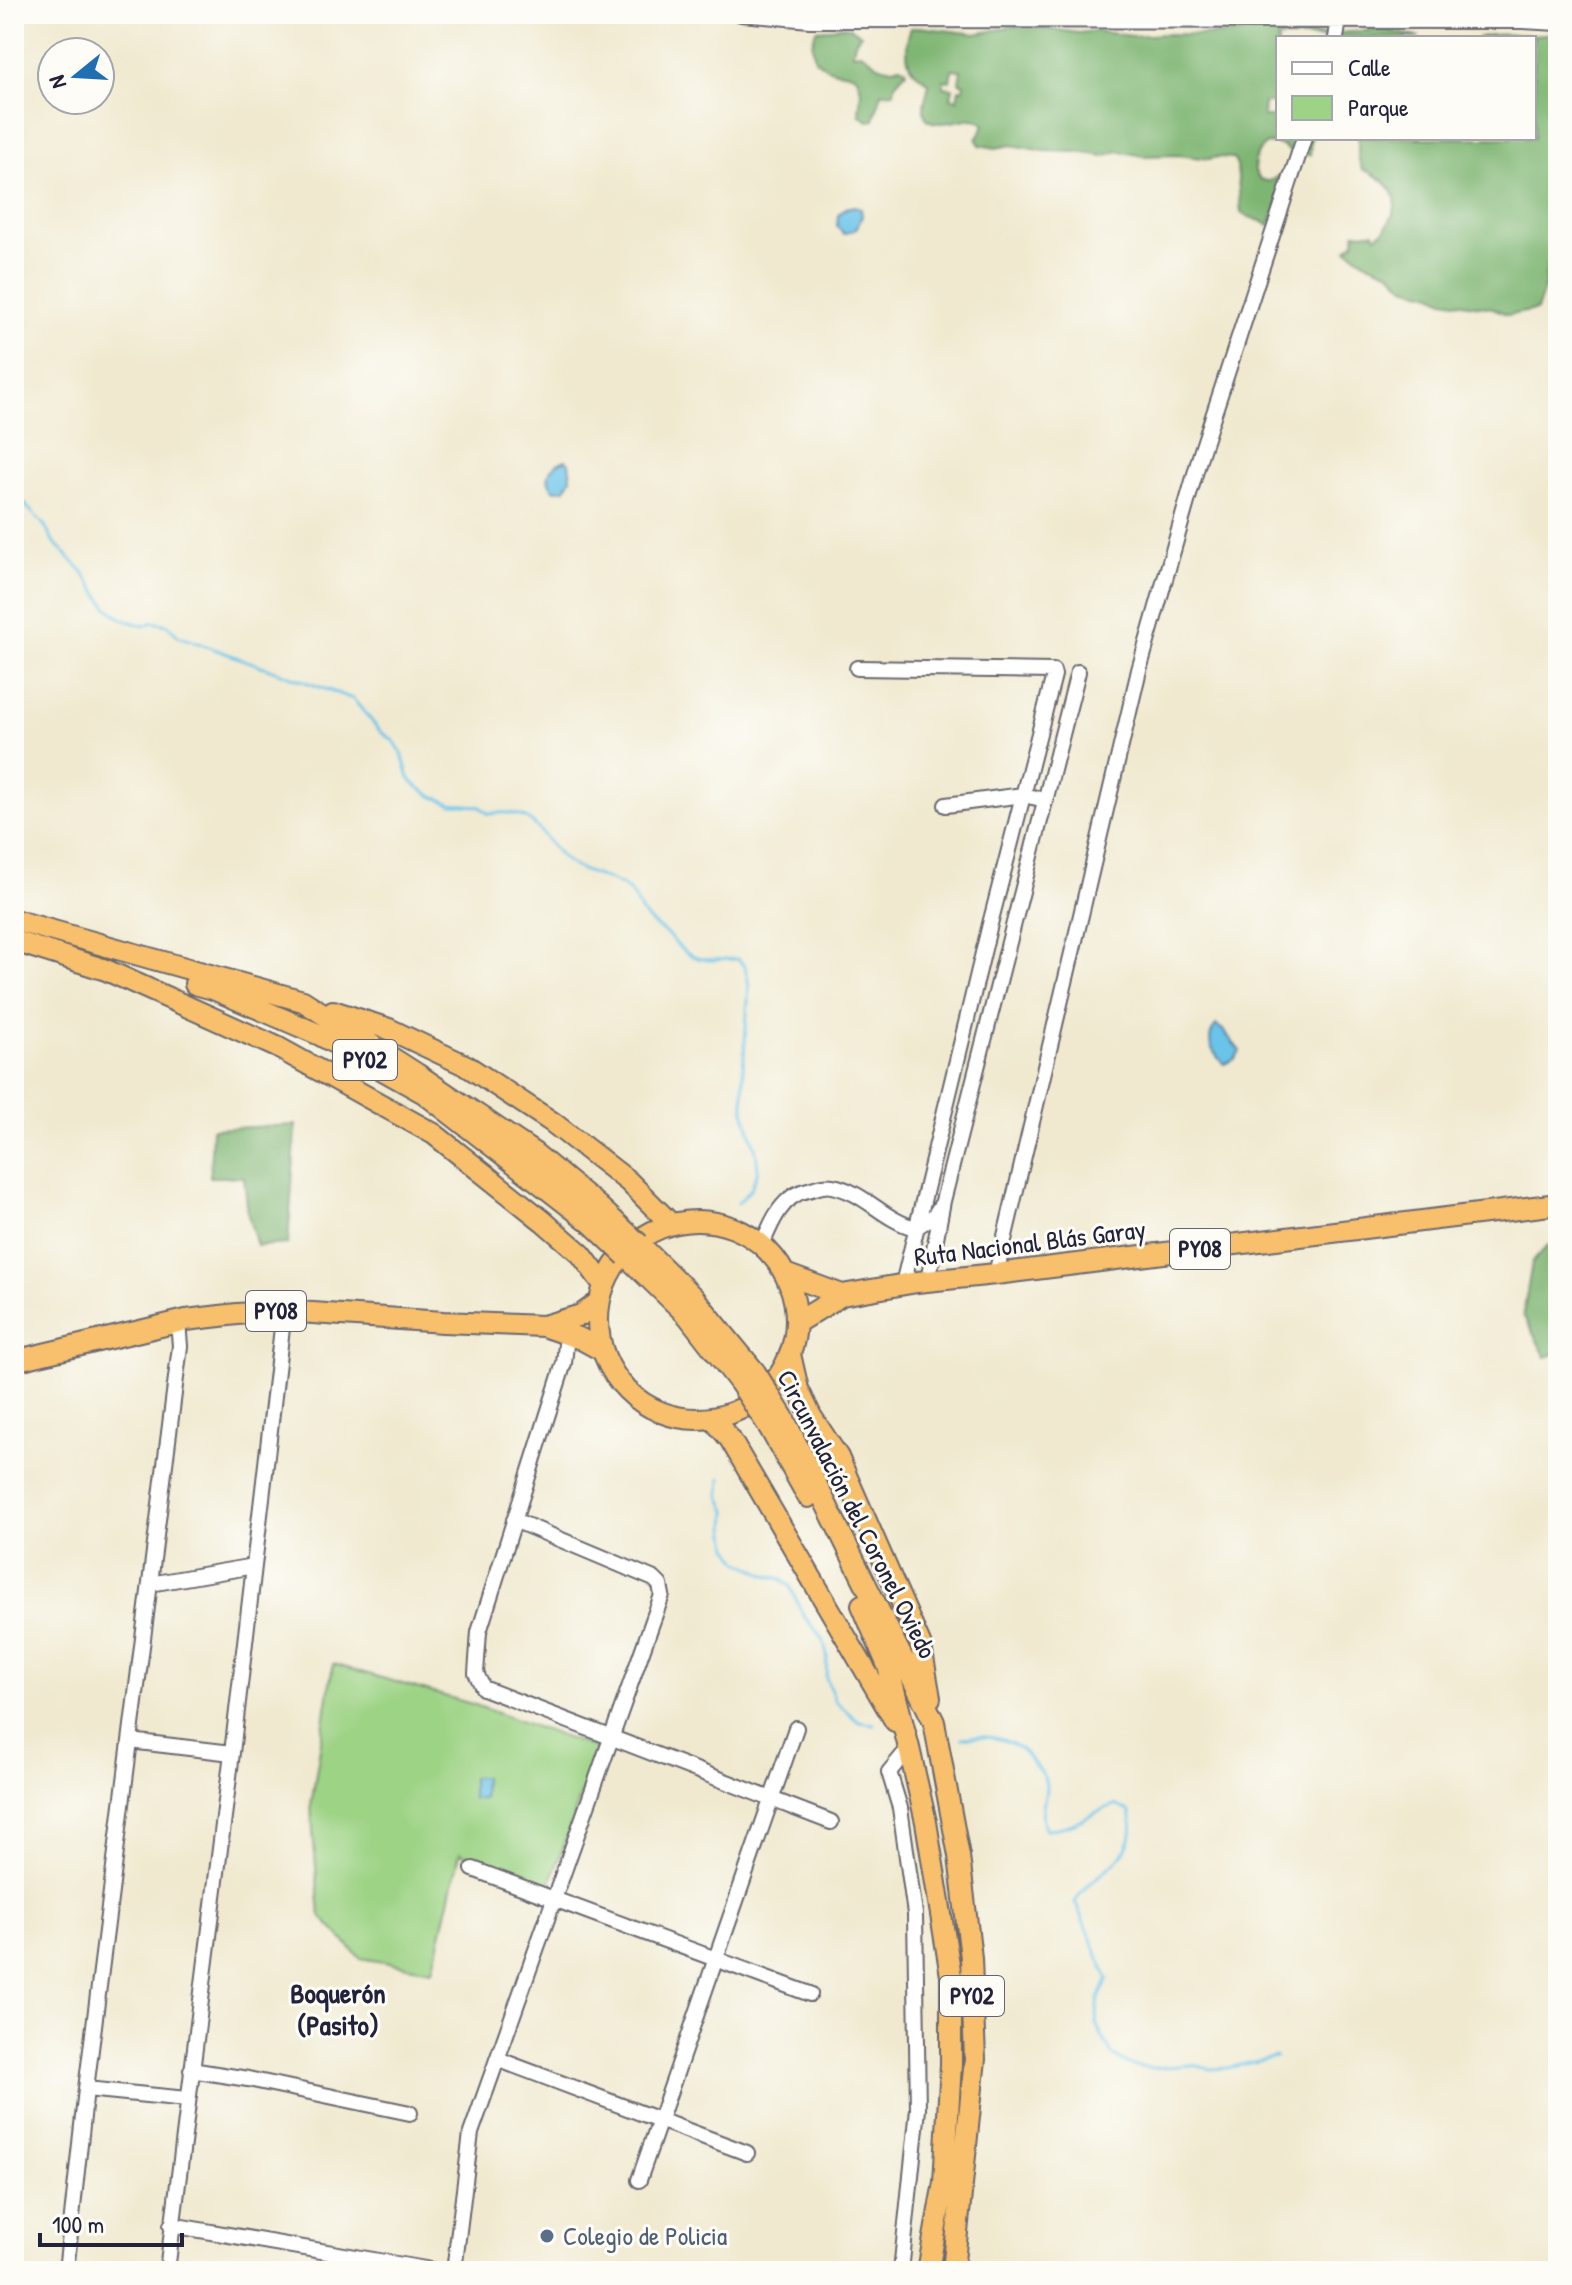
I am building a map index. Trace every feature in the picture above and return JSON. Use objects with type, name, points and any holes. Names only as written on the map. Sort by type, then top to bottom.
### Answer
[{"type":"highway","name":"Circunvalación del Coronel Oviedo","points":[[14,920],[303,1001],[534,1153],[632,1250],[688,1316],[747,1377],[776,1422],[934,1722],[959,1856],[971,1958],[975,2059],[953,2271]]},
{"type":"highway","name":"Circunvalación del Coronel Oviedo","points":[[14,941],[106,970],[121,966],[140,968],[213,989],[320,1035],[424,1093],[594,1214]]},
{"type":"highway","points":[[106,970],[277,1047],[434,1134],[581,1254],[602,1294]]},
{"type":"highway","points":[[303,1001],[389,1029],[467,1066],[563,1130],[628,1181],[671,1224]]},
{"type":"highway","name":"Ruta Nacional Blás Garay","points":[[796,1323],[842,1295],[903,1284],[1558,1204]]},
{"type":"highway","points":[[700,1221],[728,1225],[746,1233],[775,1258],[785,1274],[795,1306],[796,1323],[790,1354],[772,1385],[760,1397],[729,1414],[694,1419],[660,1412],[645,1404],[619,1381],[603,1351],[598,1327],[602,1294],[612,1268],[637,1240],[671,1224],[700,1221]]},
{"type":"highway","points":[[785,1274],[842,1295]]},
{"type":"highway","points":[[543,1326],[581,1315],[602,1294]]},
{"type":"highway","name":"PY08","points":[[14,1361],[178,1322],[237,1314],[284,1311],[543,1326]]},
{"type":"highway","points":[[543,1326],[581,1339],[603,1351]]},
{"type":"highway","points":[[790,1354],[798,1389],[811,1416],[838,1457],[921,1646],[934,1722]]},
{"type":"highway","points":[[712,1418],[730,1439],[908,1743]]},
{"type":"highway","name":"Circunvalación del Coronel Oviedo","points":[[776,1422],[786,1455],[852,1582],[888,1666],[926,1822],[951,1976],[951,2064],[944,2182],[928,2271]]},
{"type":"street","points":[[741,14],[790,17],[1558,23]]},
{"type":"street","points":[[1336,36],[1339,20]]},
{"type":"street","points":[[996,1274],[1139,670],[1201,453],[1303,140]]},
{"type":"street","points":[[857,668],[1053,671],[903,1284]]},
{"type":"street","points":[[928,1281],[943,1201],[1078,672]]},
{"type":"street","points":[[946,805],[1023,795],[1046,800]]},
{"type":"street","points":[[990,924],[1015,923]]},
{"type":"street","points":[[762,1245],[774,1215],[798,1192],[830,1185],[852,1193],[896,1221],[915,1228]]},
{"type":"street","points":[[915,1228],[934,1216],[943,1201]]},
{"type":"street","points":[[896,1221],[921,1208]]},
{"type":"street","points":[[167,2271],[284,1311]]},
{"type":"street","points":[[66,2271],[86,2089],[180,1346],[178,1322]]},
{"type":"street","points":[[567,1335],[564,1363],[479,1632],[476,1673],[483,1688],[831,1822]]},
{"type":"street","points":[[454,2271],[471,2133],[662,1595],[660,1585],[654,1579],[514,1520]]},
{"type":"street","points":[[150,1584],[254,1566]]},
{"type":"street","points":[[639,2180],[796,1728]]},
{"type":"street","points":[[130,1741],[232,1753]]},
{"type":"street","points":[[901,2271],[918,2109],[915,1914],[900,1808],[889,1772],[908,1743]]},
{"type":"street","points":[[473,1869],[810,1994]]},
{"type":"street","points":[[497,2059],[747,2153]]},
{"type":"street","points":[[191,2070],[410,2113]]},
{"type":"street","points":[[86,2089],[187,2099]]},
{"type":"street","points":[[171,2225],[437,2271]]},
{"type":"green space","points":[[1030,26],[1132,36],[1257,31],[1319,35],[1383,29],[1412,36],[1276,36],[1276,103],[1264,103],[1263,117],[1276,117],[1276,140],[1311,140],[1310,155],[1293,155],[1281,145],[1271,143],[1258,154],[1255,171],[1259,178],[1269,181],[1284,173],[1289,178],[1269,225],[1241,213],[1237,166],[1233,158],[1143,156],[1118,151],[1104,156],[1011,145],[996,148],[980,145],[976,138],[984,124],[978,120],[929,121],[924,108],[929,83],[912,69],[907,55],[909,32],[911,28],[976,34]],"holes":[[[952,69],[961,70],[959,82],[964,84],[963,90],[959,89],[957,100],[951,98],[953,88],[944,87],[944,80],[950,81]]]},
{"type":"green space","points":[[849,27],[861,34],[852,53],[861,52],[884,67],[900,66],[905,69],[906,72],[895,84],[894,92],[881,93],[874,120],[868,121],[859,114],[861,90],[857,77],[830,69],[815,60],[812,44],[816,30]]},
{"type":"green space","points":[[1558,32],[1558,246],[1546,268],[1545,286],[1537,310],[1508,315],[1493,308],[1444,300],[1405,287],[1391,272],[1368,263],[1347,249],[1354,242],[1355,233],[1374,232],[1376,236],[1382,232],[1395,207],[1389,186],[1362,169],[1358,140],[1536,140],[1536,36],[1487,36]]},
{"type":"green space","points":[[296,1125],[288,1244],[257,1246],[248,1215],[244,1177],[210,1177],[212,1129]]},
{"type":"green space","points":[[1558,1244],[1558,1353],[1546,1357],[1523,1315],[1532,1263],[1547,1246]]},
{"type":"green space","points":[[333,1664],[472,1704],[597,1749],[548,1890],[460,1853],[433,1970],[360,1958],[320,1915],[311,1806]]},
{"type":"water","points":[[854,206],[861,209],[862,216],[856,229],[844,234],[837,227],[838,215]]},
{"type":"water","points":[[566,460],[571,478],[565,489],[554,490],[549,481],[550,472]]},
{"type":"water","points":[[1216,1025],[1240,1051],[1235,1059],[1224,1064],[1211,1046],[1210,1036]]},
{"type":"water","points":[[472,1777],[484,1777],[483,1799],[472,1799]]},
{"type":"waterway","points":[[14,493],[83,572],[107,607],[122,619],[144,626],[153,622],[168,625],[178,636],[353,699],[381,732],[394,741],[415,785],[452,804],[479,806],[489,814],[521,816],[532,822],[565,860],[628,890],[647,918],[691,956],[738,959],[745,967],[749,985],[743,1070],[744,1111],[756,1151],[758,1170],[751,1189],[738,1203]]},
{"type":"waterway","points":[[14,513],[26,504]]},
{"type":"waterway","points":[[721,1478],[720,1496],[727,1511],[729,1547],[739,1561],[790,1586],[803,1615],[823,1639],[827,1655],[826,1678],[835,1701],[859,1722],[874,1724]]},
{"type":"waterway","points":[[962,1738],[1002,1740],[1027,1755],[1045,1780],[1042,1816],[1046,1829],[1074,1823],[1115,1805],[1130,1812],[1132,1829],[1123,1854],[1075,1902],[1108,1979],[1099,1998],[1096,2024],[1112,2055],[1133,2066],[1192,2065],[1211,2069],[1276,2057]]},
{"type":"place","name":"Colegio de Policia","points":[[547,2236]]},
{"type":"district","name":"Boquerón (Pasito)","points":[[338,2009]]}]
